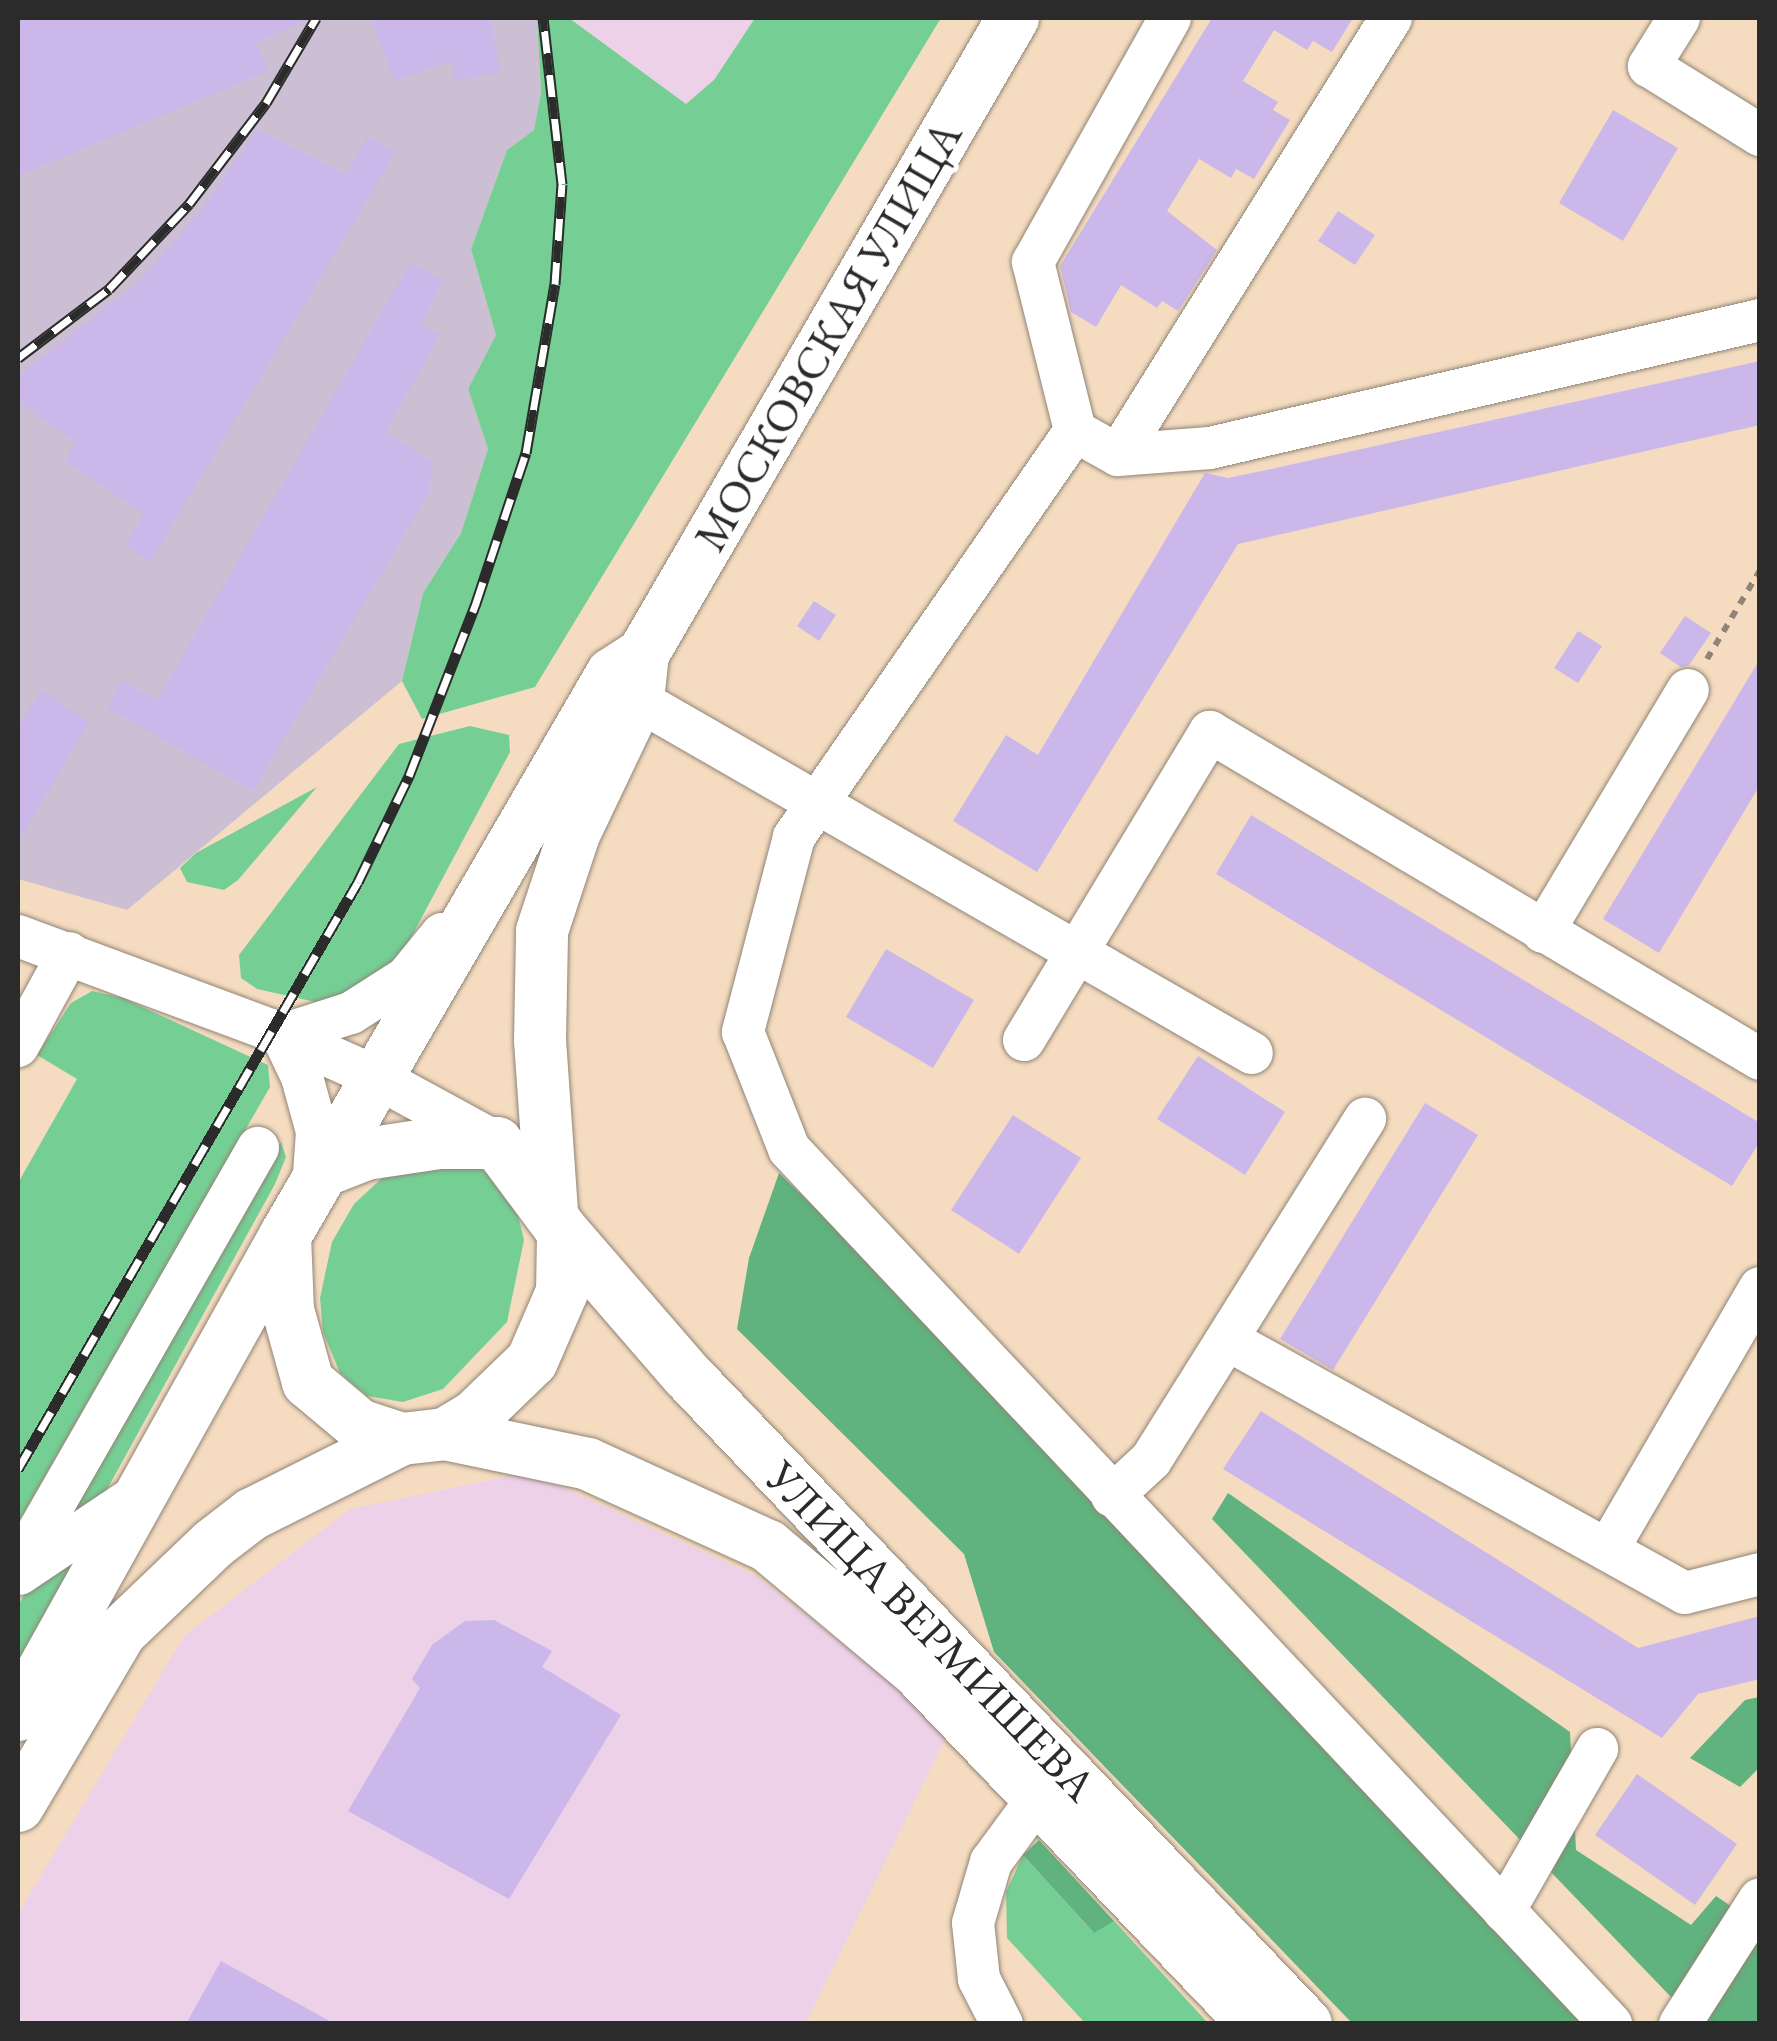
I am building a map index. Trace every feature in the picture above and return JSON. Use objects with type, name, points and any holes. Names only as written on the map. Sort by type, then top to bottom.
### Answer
[{"type":"main road","name":"МОСКОВСКАЯ УЛИЦА","points":[[557,1222],[540,1040],[542,931],[574,834],[641,677],[1014,18]]},
{"type":"main road","name":"МОСКОВСКАЯ УЛИЦА","points":[[318,1180],[612,674],[641,677]]},
{"type":"main road","points":[[18,1714],[318,1180],[402,1148],[496,1143],[557,1222],[562,1292],[532,1360],[475,1416],[252,1514],[213,1544],[121,1632],[18,1806]]},
{"type":"main road","name":"УЛИЦА ВЕРМИШЕВА","points":[[557,1222],[699,1388],[1306,2024]]},
{"type":"main road","points":[[284,1236],[288,1310],[308,1382],[360,1424],[424,1436]]},
{"type":"main road","name":"УЛИЦА ВЕРМИШЕВА","points":[[424,1436],[588,1464],[768,1546],[917,1671],[1254,2024]]},
{"type":"street","points":[[1170,18],[1033,262],[1075,432],[794,836],[743,1032],[789,1150],[1611,2024]]},
{"type":"street","points":[[1118,454],[1391,18]]},
{"type":"street","points":[[1679,18],[1649,66],[1760,134]]},
{"type":"street","points":[[1075,432],[1118,454],[1210,448],[1760,320]]},
{"type":"street","points":[[641,677],[816,803],[1252,1053]]},
{"type":"street","points":[[1543,932],[1688,690]]},
{"type":"street","points":[[1024,1040],[1210,732],[1760,1058]]},
{"type":"street","points":[[282,1035],[350,1013],[406,978],[508,852]]},
{"type":"street","points":[[18,936],[282,1035],[376,1077],[496,1143]]},
{"type":"street","points":[[18,1046],[69,953]]},
{"type":"street","points":[[282,1035],[302,1077],[316,1132],[318,1180]]},
{"type":"street","points":[[1112,1496],[1151,1460],[1366,1119]]},
{"type":"street","points":[[18,1567],[258,1148]]},
{"type":"street","points":[[1608,1549],[1760,1288]]},
{"type":"street","points":[[1228,1340],[1685,1593],[1760,1574]]},
{"type":"street","points":[[18,1576],[143,1490]]},
{"type":"street","points":[[1504,1911],[1598,1749]]},
{"type":"street","points":[[1002,2024],[979,1979],[973,1923],[991,1862],[1038,1798]]},
{"type":"street","points":[[1680,2024],[1760,1899]]},
{"type":"path","points":[[1688,690],[1760,570]]},
{"type":"shaded area","points":[[18,18],[537,18],[541,92],[534,130],[507,150],[471,249],[496,335],[468,389],[488,449],[461,533],[423,593],[402,681],[127,910],[18,879]]},
{"type":"shaded area","points":[[569,18],[755,18],[714,80],[686,104]]},
{"type":"shaded area","points":[[529,1472],[756,1576],[923,1706],[948,1733],[806,2023],[18,2024],[18,1914],[184,1636],[350,1509]]},
{"type":"green space","points":[[537,18],[569,18],[686,104],[714,80],[755,18],[941,18],[535,687],[422,719],[402,681],[423,593],[461,533],[488,449],[468,389],[496,335],[471,249],[507,150],[534,130],[541,92]]},
{"type":"green space","points":[[470,726],[509,735],[510,752],[398,962],[325,1004],[257,989],[241,978],[239,955],[399,744]]},
{"type":"green space","points":[[317,787],[238,880],[224,890],[187,882],[180,868],[196,853]]},
{"type":"green space","points":[[92,991],[123,998],[268,1065],[270,1087],[18,1523],[18,1183],[77,1079],[37,1055],[71,1003]]},
{"type":"green space","points":[[281,1142],[286,1157],[275,1184],[94,1513],[56,1538]]},
{"type":"green space","points":[[416,1163],[474,1164],[499,1182],[516,1207],[524,1240],[507,1322],[443,1389],[403,1402],[367,1396],[340,1373],[323,1332],[320,1298],[332,1242],[354,1204],[382,1178]]},
{"type":"green space","points":[[779,1173],[977,1365],[1590,2023],[1352,2023],[994,1652],[964,1554],[737,1329],[749,1258]]},
{"type":"green space","points":[[1228,1493],[1570,1732],[1576,1850],[1691,1925],[1716,1896],[1759,1925],[1759,2023],[1696,2023],[1212,1519]]},
{"type":"green space","points":[[87,1542],[18,1665],[18,1606],[33,1578]]},
{"type":"green space","points":[[1759,1697],[1759,1768],[1740,1787],[1690,1758],[1745,1700]]},
{"type":"green space","points":[[1039,1840],[1114,1921],[1094,1933],[1023,1855]]},
{"type":"green space","points":[[1023,1855],[1093,1932],[1114,1921],[1208,2023],[1085,2023],[1007,1938],[1006,1892]]},
{"type":"building","points":[[18,18],[313,18],[256,42],[268,71],[18,176]]},
{"type":"building","points":[[371,18],[491,18],[500,73],[455,80],[452,60],[394,81]]},
{"type":"building","points":[[1212,18],[1353,18],[1332,52],[1313,41],[1307,50],[1274,30],[1243,81],[1278,102],[1273,110],[1290,120],[1254,179],[1236,169],[1231,178],[1199,159],[1167,211],[1217,250],[1178,311],[1162,301],[1157,308],[1121,285],[1096,327],[1071,312],[1060,266]]},
{"type":"building","points":[[1613,110],[1678,148],[1623,241],[1559,203]]},
{"type":"building","points":[[257,129],[345,174],[368,137],[396,152],[150,562],[126,545],[144,514],[65,461],[75,442],[18,401],[18,376],[136,284],[198,215]]},
{"type":"building","points":[[1338,211],[1375,235],[1355,265],[1318,241]]},
{"type":"building","points":[[410,263],[443,280],[421,325],[440,335],[385,432],[432,462],[429,493],[253,791],[108,708],[121,680],[157,700]]},
{"type":"building","points":[[1760,361],[1760,425],[1238,544],[1037,872],[953,821],[1006,735],[1038,755],[1205,473],[1228,478]]},
{"type":"building","points":[[814,601],[836,615],[819,641],[797,626]]},
{"type":"building","points":[[1685,616],[1711,633],[1689,665],[1681,667],[1660,653]]},
{"type":"building","points":[[1578,631],[1602,646],[1578,683],[1554,668]]},
{"type":"building","points":[[1760,659],[1760,785],[1659,953],[1603,919]]},
{"type":"building","points":[[42,690],[89,722],[18,843],[18,726]]},
{"type":"building","points":[[1251,815],[1760,1123],[1760,1141],[1732,1186],[1216,874]]},
{"type":"building","points":[[886,949],[974,1000],[933,1068],[846,1017]]},
{"type":"building","points":[[1198,1056],[1285,1112],[1245,1175],[1157,1119]]},
{"type":"building","points":[[1425,1103],[1478,1135],[1333,1370],[1280,1339]]},
{"type":"building","points":[[1013,1115],[1081,1158],[1019,1254],[951,1210]]},
{"type":"building","points":[[1261,1411],[1638,1648],[1760,1616],[1760,1679],[1698,1694],[1662,1738],[1223,1469]]},
{"type":"building","points":[[494,1620],[552,1651],[542,1667],[621,1715],[509,1899],[348,1811],[420,1688],[412,1679],[432,1645],[465,1621]]},
{"type":"building","points":[[1637,1774],[1737,1844],[1695,1905],[1595,1835]]},
{"type":"building","points":[[221,1961],[335,2024],[186,2024]]},
{"type":"railway","points":[[18,358],[109,289],[189,204],[266,103],[316,18]]},
{"type":"railway","points":[[18,1469],[358,882],[409,776],[476,603],[526,453],[555,284],[562,184],[543,18]]}]
